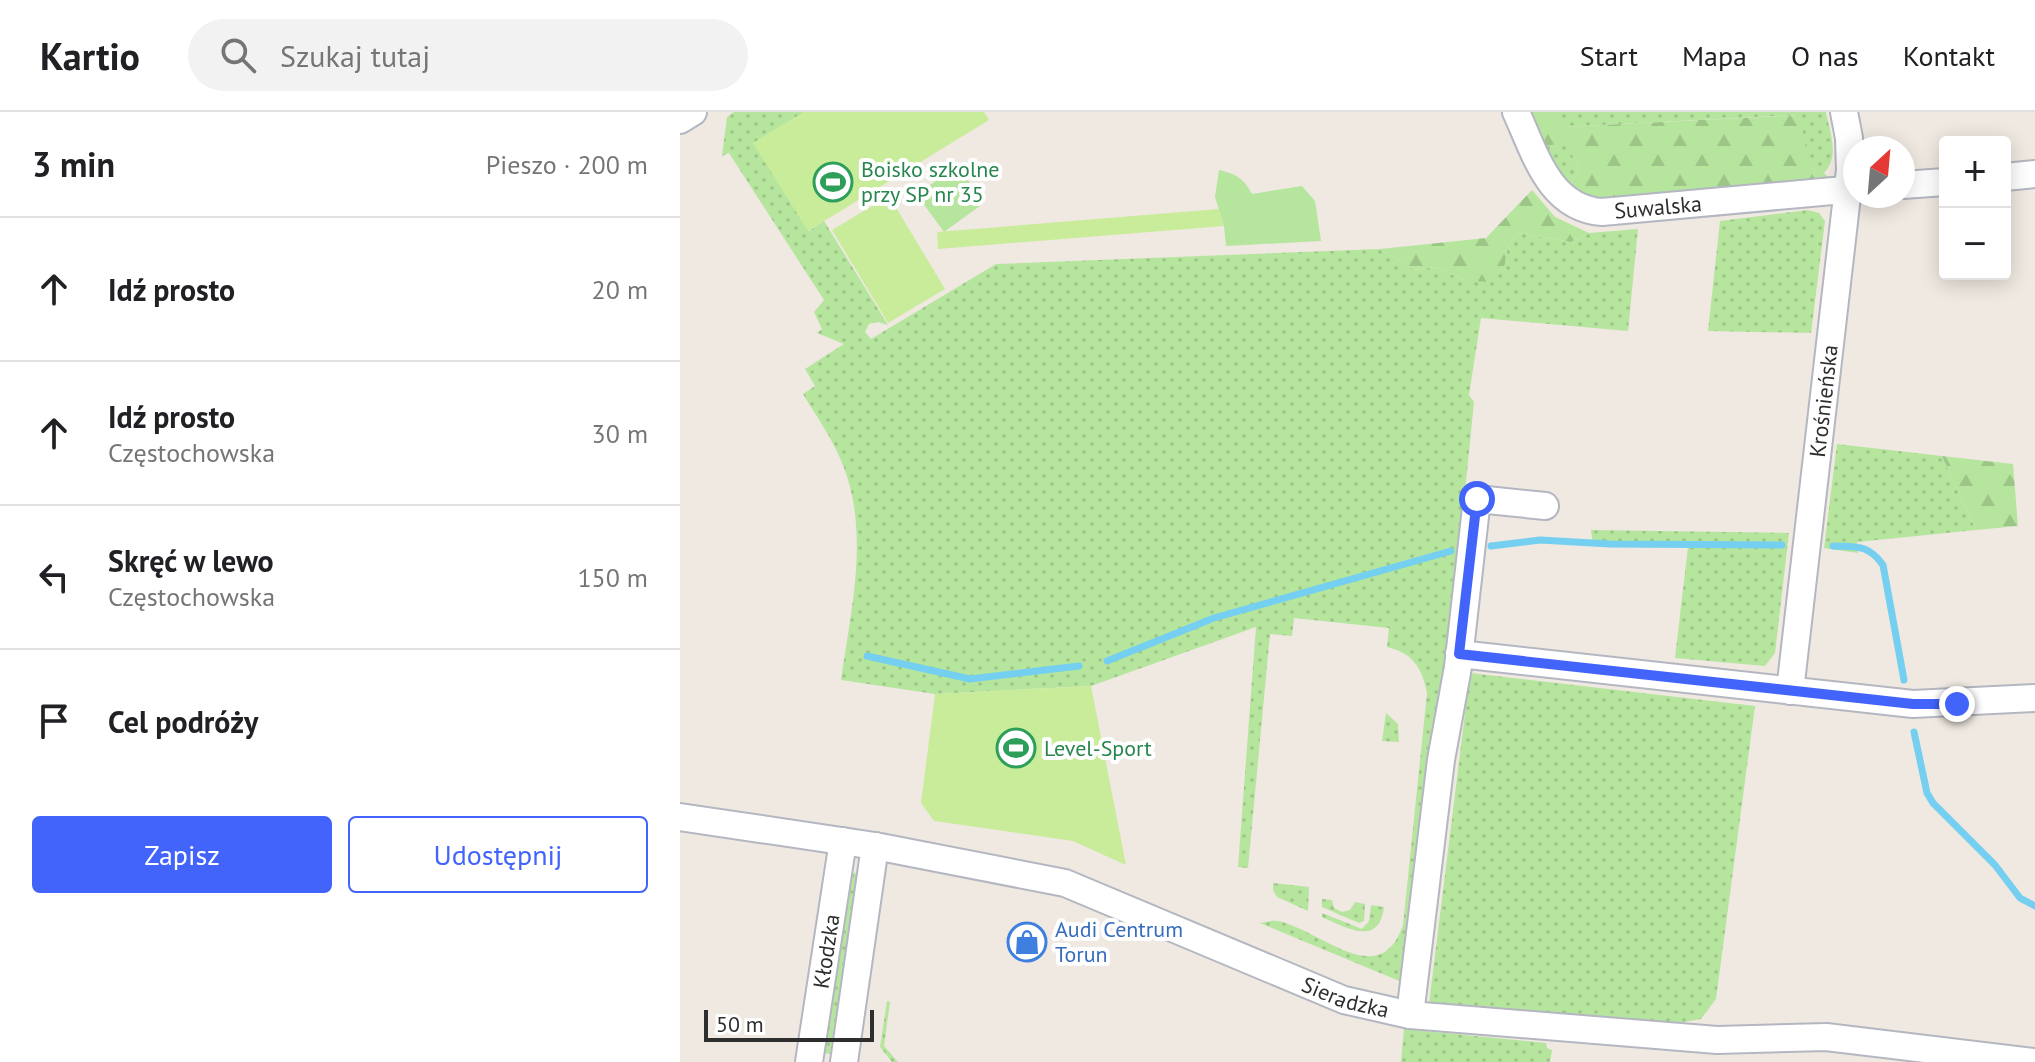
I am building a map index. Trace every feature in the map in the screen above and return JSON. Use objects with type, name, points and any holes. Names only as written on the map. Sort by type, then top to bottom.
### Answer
[{"type":"street","points":[[680,120],[693,112]]},
{"type":"street","name":"Suwalska","points":[[1516,112],[1553,187],[1574,205],[1590,210],[1602,212],[1843,191]]},
{"type":"street","name":"Krośnieńska","points":[[1844,112],[1848,136]]},
{"type":"street","points":[[2011,176],[2035,174]]},
{"type":"street","points":[[1915,184],[1939,182]]},
{"type":"street","name":"Krośnieńska","points":[[1790,691],[1850,208]]},
{"type":"street","points":[[1410,1015],[1477,499],[1545,506]]},
{"type":"street","points":[[1459,654],[1913,704],[2035,698]]},
{"type":"street","name":"Sieradzka","points":[[680,817],[875,846],[1065,883],[1344,1000],[1410,1015],[1717,1040],[1826,1037],[2033,1062]]},
{"type":"street","name":"Kłodzka","points":[[809,1062],[843,841]]},
{"type":"street","name":"Kłodzka","points":[[844,1062],[875,846]]},
{"type":"green space","points":[[734,112],[804,112],[754,143],[809,231],[824,221],[888,325],[878,322],[869,324],[865,332],[871,339],[996,264],[1380,249],[1414,270],[1436,267],[1466,281],[1505,264],[1507,248],[1518,233],[1571,242],[1589,233],[1638,229],[1628,331],[1481,318],[1469,395],[1474,402],[1444,700],[1409,985],[1260,923],[1278,921],[1348,952],[1365,956],[1380,954],[1393,945],[1403,925],[1427,693],[1415,663],[1404,653],[1387,647],[1389,628],[1294,618],[1292,636],[1270,634],[1248,868],[1238,867],[1256,627],[1091,686],[935,694],[841,680],[856,572],[855,518],[843,465],[803,394],[815,386],[805,369],[844,344],[817,333],[822,329],[814,312],[824,300],[729,153],[722,156],[727,117]]},
{"type":"green space","name":"Boisko szkolne przy SP nr 35","points":[[804,112],[984,112],[989,120],[808,231],[753,143]]},
{"type":"green space","points":[[1530,112],[1556,112],[1563,127],[1798,115],[1818,183],[1599,201],[1568,189],[1579,167],[1565,143],[1544,146]]},
{"type":"green space","points":[[1556,112],[1826,112],[1833,152],[1824,173],[1829,178],[1818,183],[1797,115],[1562,127]]},
{"type":"green space","points":[[1565,142],[1579,167],[1568,189],[1544,146]]},
{"type":"green space","points":[[957,165],[984,203],[944,232],[917,195]]},
{"type":"green space","points":[[1219,170],[1239,178],[1252,194],[1302,186],[1315,201],[1321,241],[1226,246],[1224,226],[1215,197]]},
{"type":"green space","points":[[1532,190],[1555,217],[1589,233],[1571,242],[1518,233],[1507,248],[1505,264],[1495,282],[1466,281],[1436,267],[1414,270],[1380,249],[1486,238]]},
{"type":"green space","points":[[889,196],[945,289],[888,323],[832,230]]},
{"type":"green space","points":[[1219,209],[1224,226],[938,249],[937,232]]},
{"type":"green space","points":[[1808,210],[1819,213],[1825,221],[1811,333],[1708,331],[1720,221]]},
{"type":"green space","points":[[1837,444],[1942,456],[1976,530],[1857,542],[1858,553],[1824,548]]},
{"type":"green space","points":[[1942,456],[2013,464],[2018,526],[1976,530]]},
{"type":"green space","points":[[1591,530],[1789,533],[1775,653],[1765,666],[1675,658],[1688,547],[1593,546]]},
{"type":"green space","points":[[1470,673],[1755,706],[1716,999],[1701,1019],[1672,1024],[1429,1004]]},
{"type":"green space","name":"Level-Sport","points":[[1091,686],[1126,865],[1073,841],[934,821],[921,803],[935,694]]},
{"type":"green space","points":[[1386,713],[1398,724],[1399,742],[1382,741]]},
{"type":"green space","points":[[854,872],[857,882],[830,1054],[825,1053],[850,880]]},
{"type":"green space","points":[[1273,883],[1309,887],[1308,911],[1277,897]]},
{"type":"green space","points":[[1322,899],[1332,900],[1334,908],[1342,912],[1350,910],[1355,902],[1365,904],[1364,921],[1359,923],[1322,907]]},
{"type":"green space","points":[[1371,905],[1384,907],[1381,920],[1368,931],[1350,929],[1322,917],[1322,913],[1362,929],[1369,921]]},
{"type":"green space","points":[[887,1001],[890,1002],[884,1046],[898,1062],[892,1062],[880,1047]]},
{"type":"green space","points":[[1404,1029],[1546,1043],[1547,1048],[1552,1050],[1550,1062],[1401,1062]]},
{"type":"waterway","points":[[1491,546],[1540,540],[1610,544],[1782,545]]},
{"type":"waterway","points":[[1833,546],[1867,550],[1883,565],[1904,680]]},
{"type":"waterway","points":[[1107,661],[1214,618],[1451,551]]},
{"type":"waterway","points":[[867,656],[970,679],[1079,666]]},
{"type":"waterway","points":[[1914,732],[1927,793],[1933,803],[1995,865],[2020,898],[2035,906]]},
{"type":"place","name":"Boisko szkolne przy SP nr 35","points":[[833,182]]},
{"type":"place","name":"Level-Sport","points":[[1016,748]]},
{"type":"place","name":"Audi Centrum Torun","points":[[1027,942]]},
{"type":"route","points":[[1477,499],[1459,654],[1913,704],[1957,704]]}]
